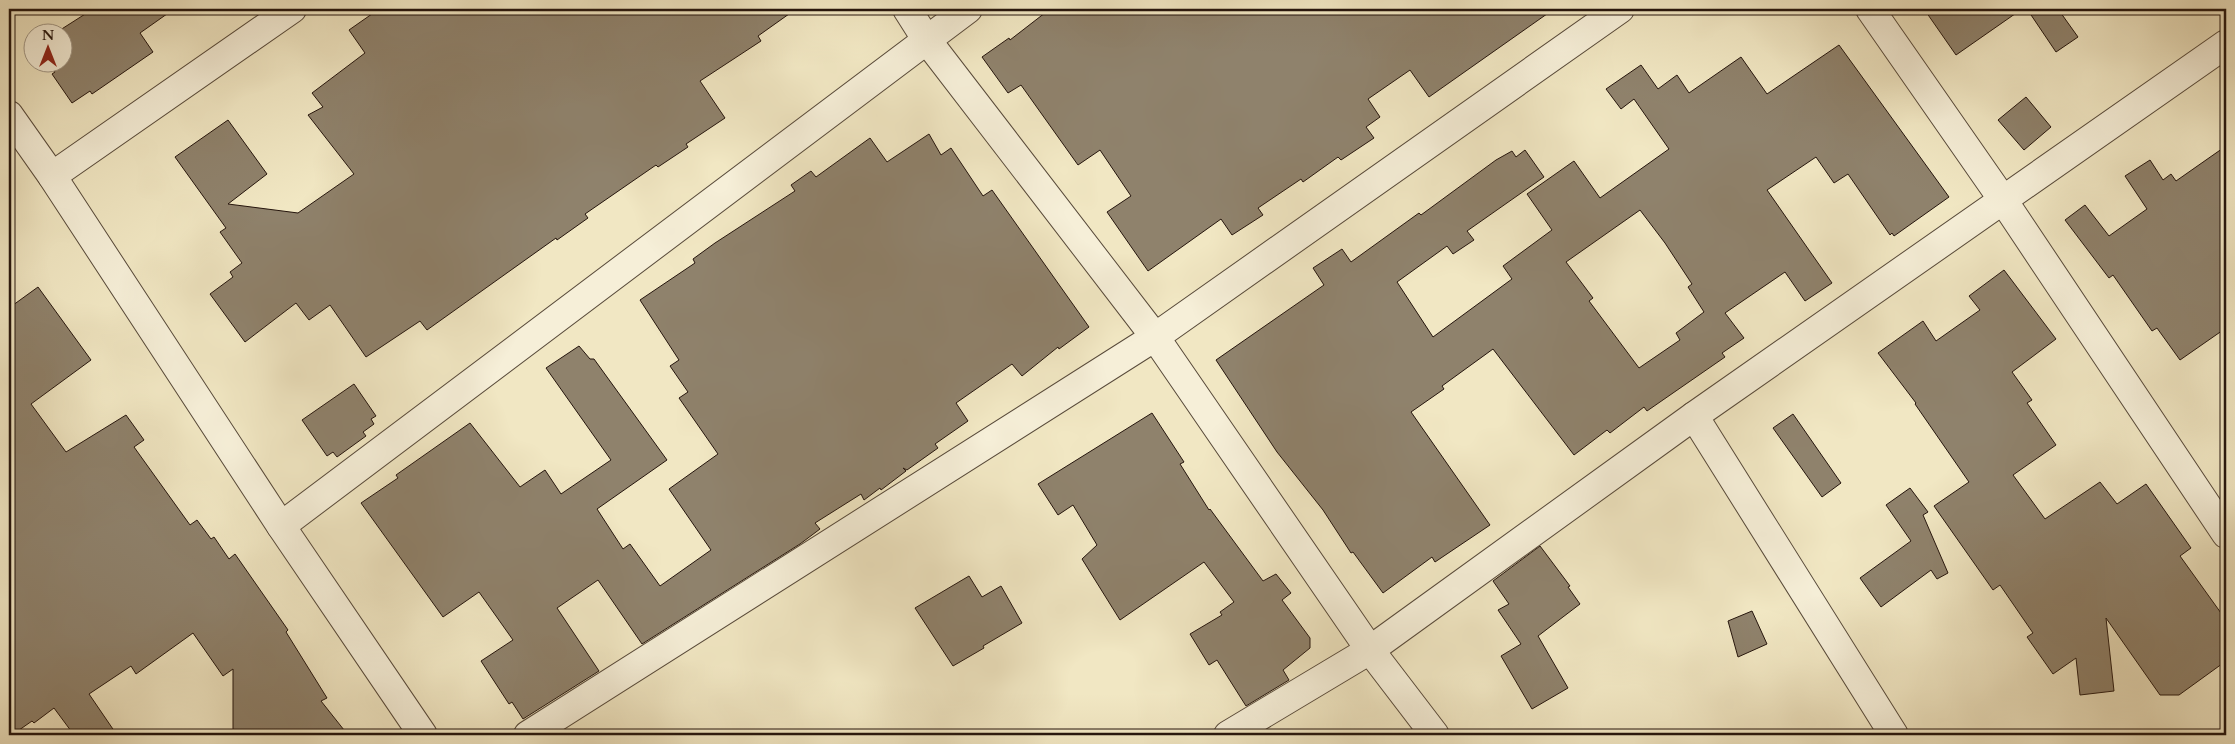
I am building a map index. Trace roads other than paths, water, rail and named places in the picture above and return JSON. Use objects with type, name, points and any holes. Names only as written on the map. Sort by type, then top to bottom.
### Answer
[{"type":"street","points":[[52,176],[292,9]]},
{"type":"street","points":[[907,9],[926,39],[1155,337],[1370,650],[1436,735]]},
{"type":"street","points":[[280,526],[968,9]]},
{"type":"street","points":[[528,735],[1155,337],[1620,9]]},
{"type":"street","points":[[1870,9],[2222,520]]},
{"type":"street","points":[[1228,735],[1370,650],[1694,416],[2226,44]]},
{"type":"street","points":[[14,133],[52,176],[280,526],[423,735]]},
{"type":"street","points":[[1694,416],[1894,735]]}]
